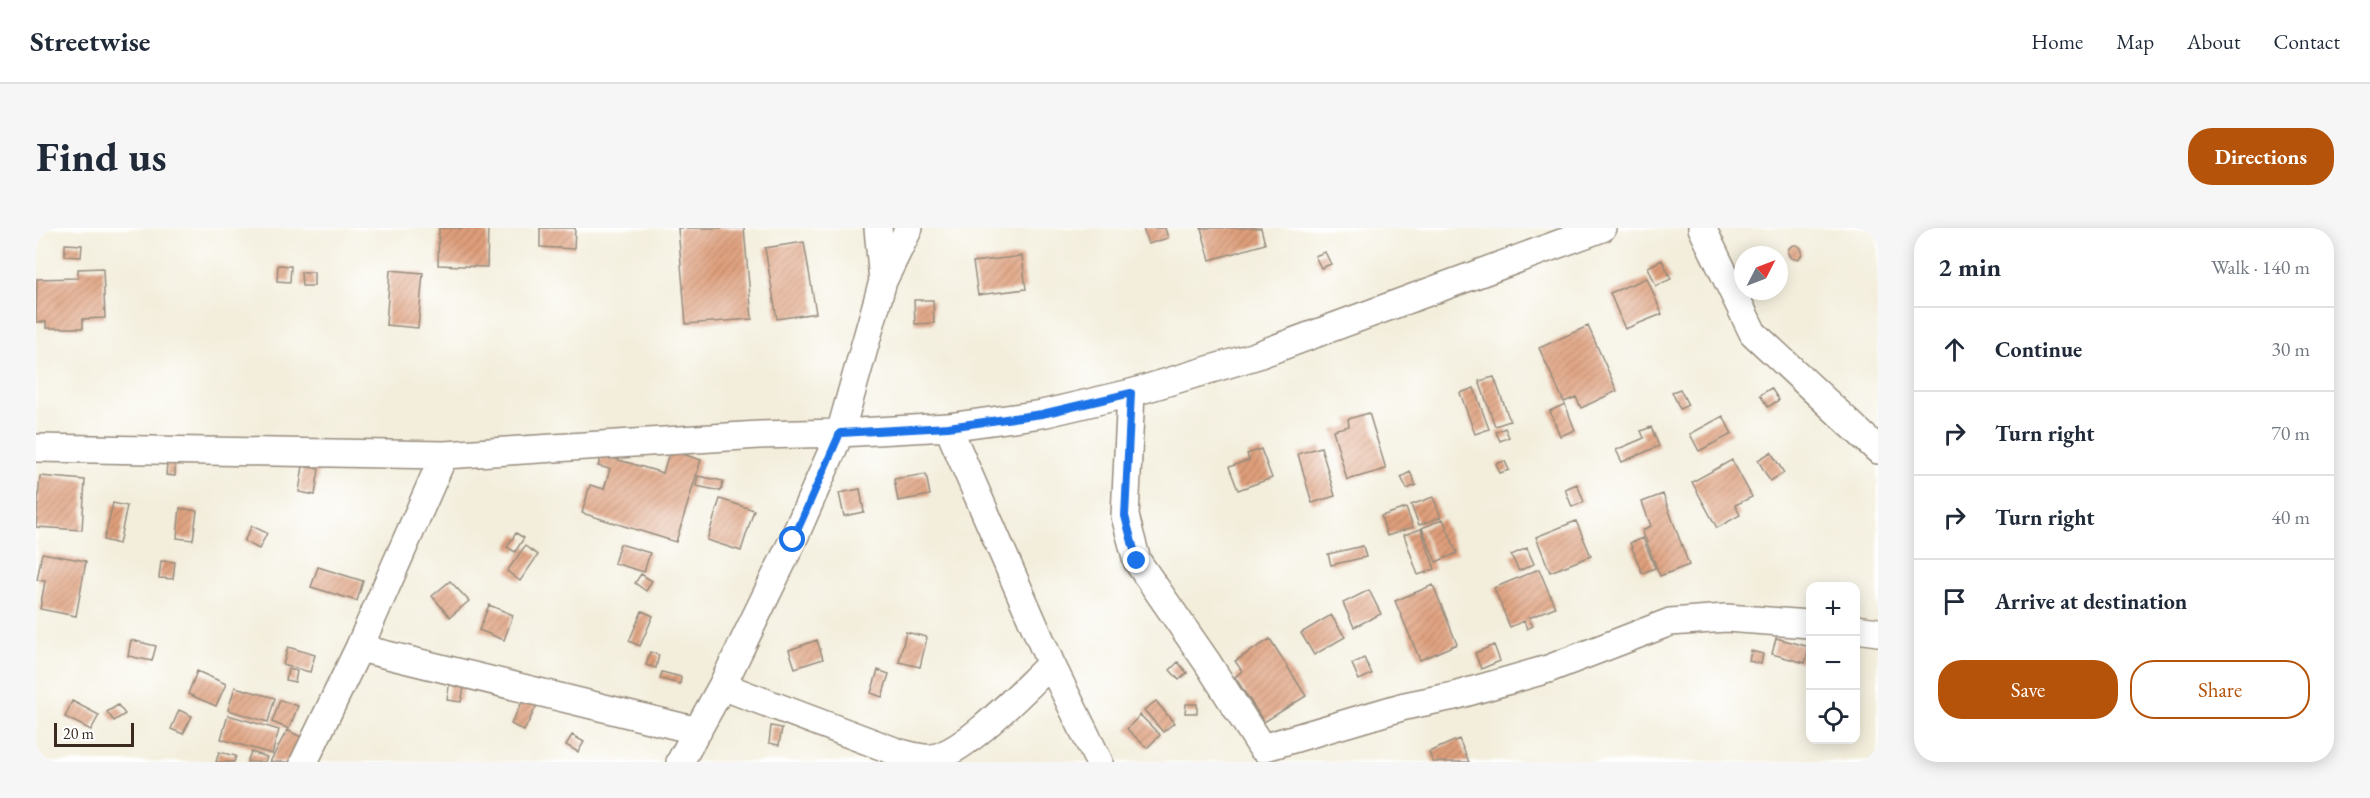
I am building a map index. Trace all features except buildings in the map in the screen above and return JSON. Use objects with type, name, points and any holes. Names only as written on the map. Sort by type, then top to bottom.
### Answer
[{"type":"street","points":[[878,228],[883,281]]},
{"type":"street","points":[[680,762],[722,686],[793,540],[840,433],[883,281],[909,228]]},
{"type":"street","points":[[36,448],[444,455],[759,435],[948,427],[1042,414],[1131,393],[1255,356],[1572,233],[1602,228]]},
{"type":"street","points":[[1702,228],[1753,333],[1878,450]]},
{"type":"street","points":[[1131,393],[1125,516],[1137,561],[1207,662],[1262,748],[1405,706],[1454,696],[1548,669],[1670,622],[1726,618],[1806,624]]},
{"type":"street","points":[[948,427],[1051,664],[1099,762]]},
{"type":"street","points":[[304,762],[359,648],[444,455]]},
{"type":"street","points":[[1860,629],[1878,632]]},
{"type":"street","points":[[359,648],[698,731]]},
{"type":"street","points":[[722,686],[897,752],[924,759],[936,757],[959,747],[1051,664]]},
{"type":"route","points":[[793,540],[840,433],[948,427],[1042,414],[1131,393],[1125,516],[1137,561]]}]
